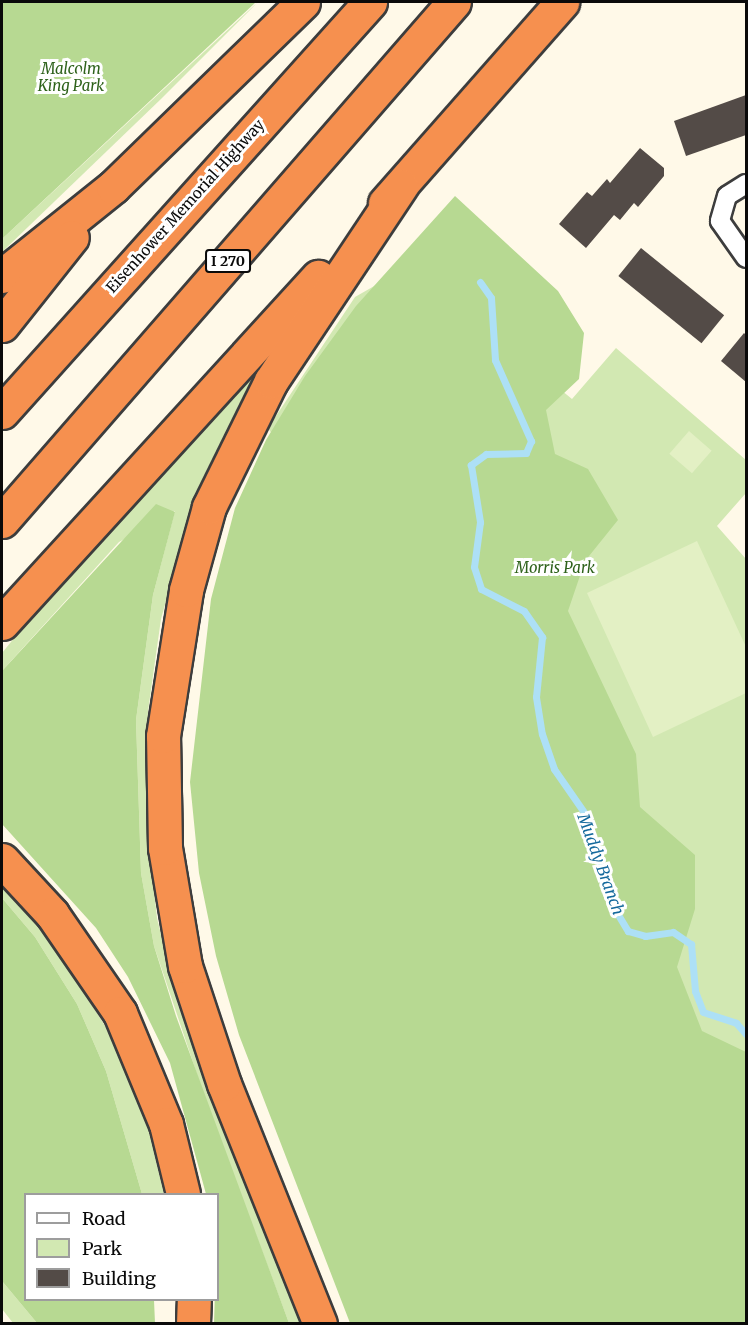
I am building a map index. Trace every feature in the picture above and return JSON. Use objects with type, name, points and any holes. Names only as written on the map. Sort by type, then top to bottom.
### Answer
[{"type":"highway","points":[[2,276],[113,187],[303,2]]},
{"type":"highway","name":"Eisenhower Memorial Highway","points":[[2,412],[370,2]]},
{"type":"highway","name":"I 270","points":[[2,521],[454,2]]},
{"type":"highway","points":[[2,623],[401,186],[562,2]]},
{"type":"highway","points":[[320,1323],[224,1084],[185,966],[165,848],[164,736],[186,590],[218,488],[270,381],[401,186]]},
{"type":"highway","points":[[2,325],[113,187]]},
{"type":"highway","points":[[2,860],[51,914],[120,1013],[166,1124],[183,1193]]},
{"type":"highway","points":[[193,1323],[194,1301]]},
{"type":"street","points":[[747,184],[727,196],[720,221],[747,258]]},
{"type":"green space","name":"Malcolm King Park","points":[[2,2],[256,2],[2,239]]},
{"type":"green space","points":[[258,2],[161,99],[2,252],[2,239]]},
{"type":"green space","points":[[455,196],[558,291],[584,333],[579,379],[546,410],[555,454],[588,469],[618,520],[585,561],[568,611],[636,754],[640,807],[695,855],[695,909],[677,967],[702,1031],[746,1052],[746,1323],[350,1323],[239,1035],[216,956],[199,873],[190,782],[211,599],[235,508],[266,440],[305,376],[356,306]]},
{"type":"green space","name":"Morris Park","points":[[383,281],[495,336],[572,399],[616,348],[746,460],[746,493],[717,526],[746,559],[746,1323],[307,487],[268,428],[355,297]]},
{"type":"green space","points":[[252,372],[256,375],[219,446],[187,526],[161,619],[148,711],[146,815],[157,918],[178,1005],[302,1323],[289,1323],[209,1110],[154,946],[141,873],[136,720],[153,595],[175,511],[119,542],[2,671],[2,653],[37,610]]},
{"type":"green space","points":[[689,431],[712,451],[692,473],[669,454]]},
{"type":"green space","points":[[156,504],[175,512],[153,595],[136,720],[141,873],[154,946],[176,1016],[289,1323],[214,1323],[215,1301],[219,1301],[219,1193],[206,1193],[170,1063],[128,977],[96,928],[2,824],[2,671]]},
{"type":"green space","points":[[697,541],[746,647],[746,693],[653,737],[587,593]]},
{"type":"green space","points":[[2,881],[42,927],[109,1032],[148,1127],[164,1193],[142,1193],[106,1071],[77,1004],[35,937],[2,898]]},
{"type":"green space","points":[[2,898],[35,937],[77,1004],[106,1071],[142,1193],[24,1193],[24,1301],[154,1301],[155,1323],[37,1323],[2,1281]]},
{"type":"green space","points":[[2,1281],[37,1323],[13,1323],[2,1309]]},
{"type":"building","points":[[746,95],[746,135],[686,156],[674,121]]},
{"type":"building","points":[[640,148],[664,168],[664,176],[638,207],[634,203],[620,220],[614,215],[586,248],[559,224],[587,192],[592,196],[607,179],[610,183]]},
{"type":"building","points":[[641,248],[724,315],[701,343],[618,276]]},
{"type":"building","points":[[744,333],[746,335],[746,382],[721,361]]},
{"type":"waterway","name":"Muddy Branch","points":[[480,282],[491,298],[495,360],[531,441],[526,453],[486,454],[471,465],[480,522],[474,567],[481,589],[524,611],[542,637],[536,697],[542,734],[554,769],[586,815],[614,908],[628,931],[645,936],[673,932],[691,944],[695,991],[703,1012],[736,1023],[746,1034]]}]
